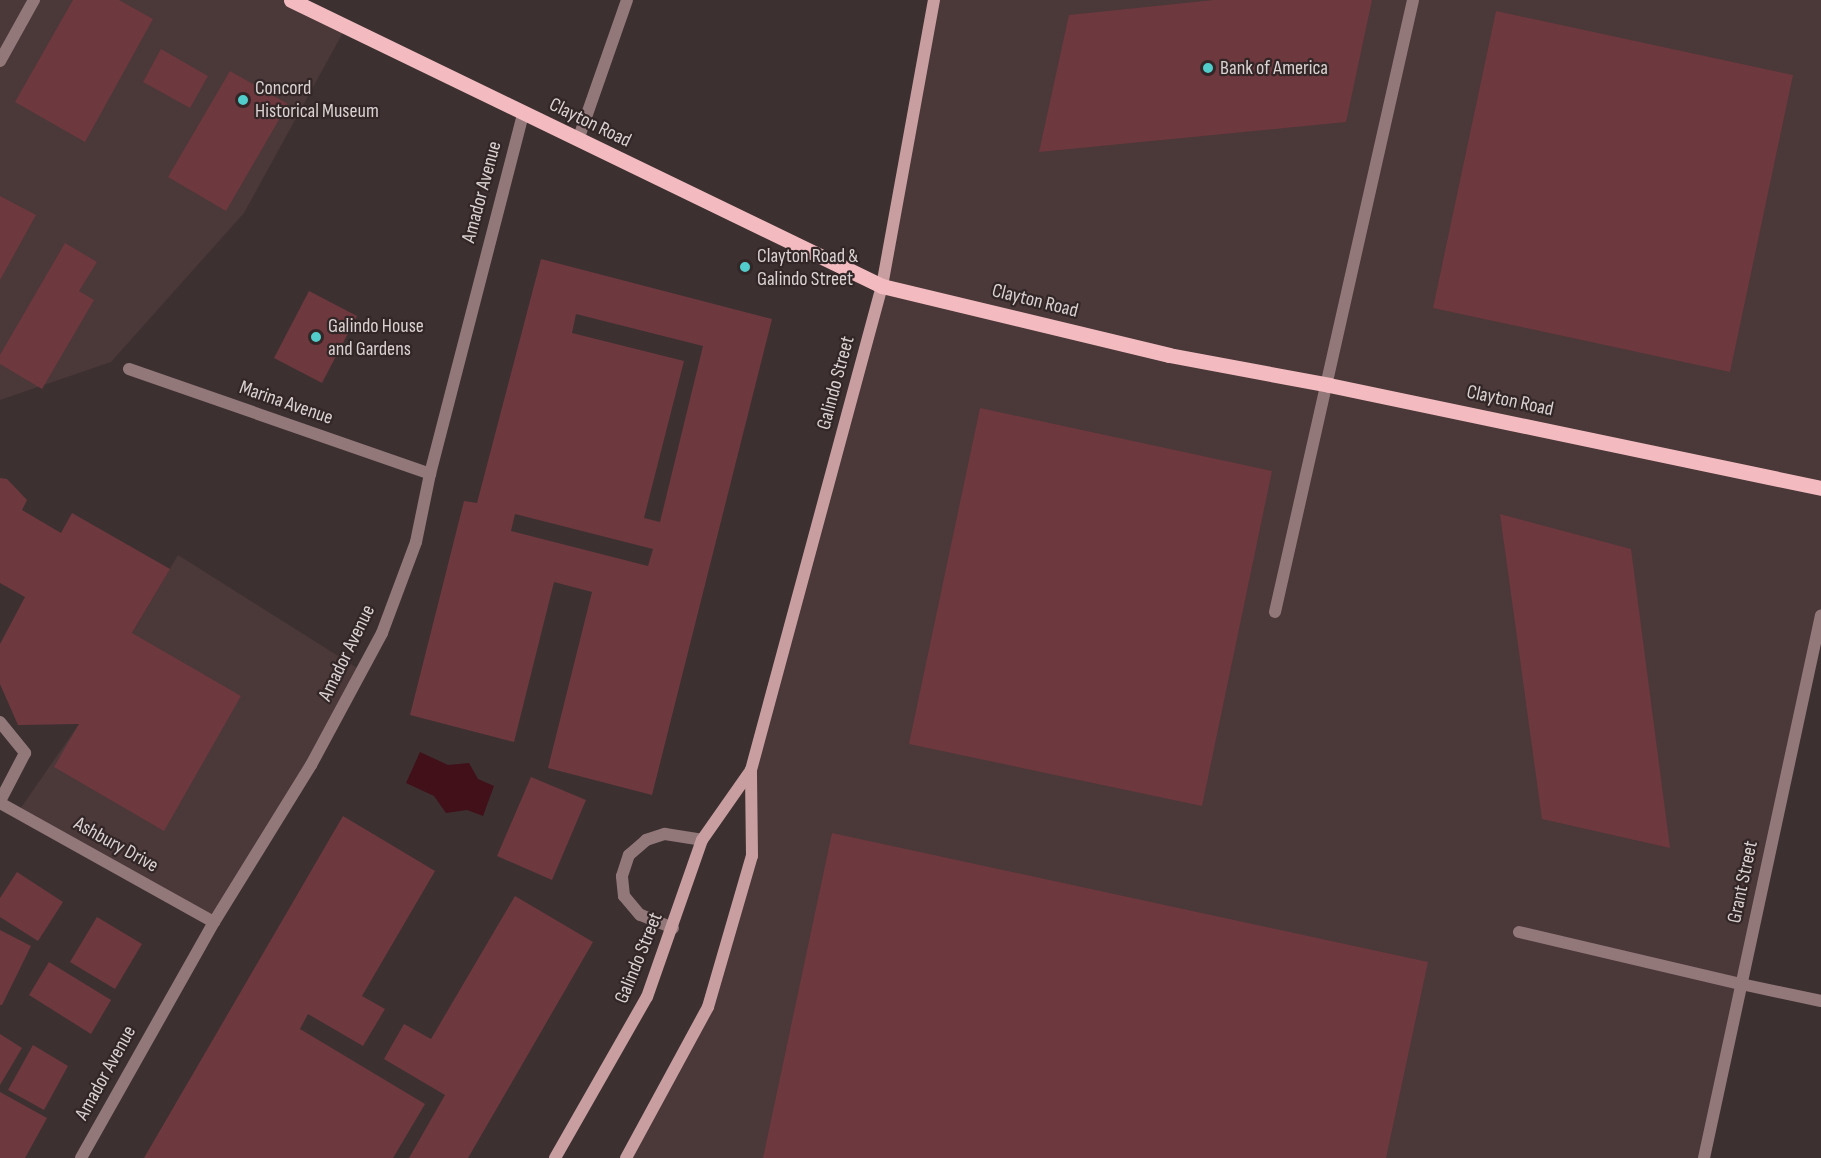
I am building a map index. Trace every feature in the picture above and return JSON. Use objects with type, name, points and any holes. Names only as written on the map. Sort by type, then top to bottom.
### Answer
[{"type":"main road","name":"Clayton Road","points":[[291,0],[882,286],[1169,355],[1329,385],[1821,488]]},
{"type":"main road","name":"Galindo Street","points":[[627,1158],[708,1007],[753,855],[751,770],[882,286],[933,0]]},
{"type":"main road","name":"Galindo Street","points":[[555,1158],[647,997],[702,840],[751,770]]},
{"type":"street","points":[[0,61],[34,0]]},
{"type":"street","points":[[578,140],[627,0]]},
{"type":"street","points":[[1275,612],[1329,385],[1413,0]]},
{"type":"street","name":"Amador Avenue","points":[[81,1158],[214,922],[311,765],[382,633],[416,542],[430,474],[524,114]]},
{"type":"street","name":"Marina Avenue","points":[[129,369],[430,474]]},
{"type":"street","name":"Grant Street","points":[[1704,1158],[1821,615]]},
{"type":"street","points":[[0,722],[25,753],[0,802]]},
{"type":"street","name":"Ashbury Drive","points":[[0,802],[214,922]]},
{"type":"street","points":[[673,928],[640,915],[624,896],[622,876],[629,855],[646,840],[665,834],[702,840]]},
{"type":"street","points":[[1519,932],[1821,1001]]},
{"type":"shaded area","points":[[0,0],[291,0],[346,27],[244,213],[111,362],[0,400]]},
{"type":"shaded area","points":[[934,0],[1821,0],[1821,615],[1704,1158],[626,1158],[708,1007],[752,856],[751,770],[883,286]]},
{"type":"shaded area","points":[[178,555],[362,671],[214,922],[18,812],[79,724]]},
{"type":"shaded area","points":[[420,752],[448,765],[469,763],[478,779],[494,786],[483,816],[467,810],[446,813],[434,796],[406,783]]},
{"type":"building","points":[[73,0],[119,0],[153,19],[85,142],[15,102]]},
{"type":"building","name":"Bank of America","points":[[1214,0],[1372,0],[1346,122],[1039,152],[1069,15]]},
{"type":"building","points":[[1496,11],[1793,75],[1730,372],[1433,308]]},
{"type":"building","points":[[161,49],[208,76],[190,108],[143,82]]},
{"type":"building","points":[[230,71],[288,104],[226,211],[168,177]]},
{"type":"building","points":[[0,196],[36,215],[0,280]]},
{"type":"building","points":[[65,243],[97,262],[79,291],[94,300],[42,389],[0,364],[0,355]]},
{"type":"building","points":[[541,259],[772,319],[652,795],[548,768],[592,592],[554,582],[514,742],[410,715],[464,501],[477,503]],"holes":[[[576,314],[703,346],[660,522],[644,518],[684,361],[572,333]],[[515,514],[653,549],[648,566],[511,531]]]},
{"type":"building","name":"Galindo House and Gardens","points":[[309,291],[357,316],[322,383],[274,358]]},
{"type":"building","points":[[980,408],[1272,471],[1202,806],[909,744]]},
{"type":"building","points":[[0,478],[7,479],[27,500],[22,510],[61,533],[72,513],[170,569],[132,633],[241,696],[164,831],[54,767],[79,724],[18,725],[0,684],[0,644],[25,597],[0,583]]},
{"type":"building","points":[[1500,514],[1631,549],[1670,848],[1542,819]]},
{"type":"building","points":[[531,777],[586,800],[552,880],[497,856]]},
{"type":"building","points":[[343,816],[435,871],[362,996],[385,1009],[363,1046],[308,1014],[300,1029],[425,1104],[393,1158],[144,1158]]},
{"type":"building","points":[[832,833],[1428,962],[1386,1158],[763,1158]]},
{"type":"building","points":[[17,872],[63,902],[38,941],[0,917],[0,898]]},
{"type":"building","points":[[515,896],[593,942],[468,1158],[409,1158],[445,1095],[384,1059],[404,1024],[431,1039]]},
{"type":"building","points":[[97,917],[142,944],[115,989],[70,962]]},
{"type":"building","points":[[0,930],[31,946],[2,1005],[0,1005]]},
{"type":"building","points":[[49,962],[111,1000],[91,1034],[29,995]]},
{"type":"building","points":[[0,1034],[22,1048],[0,1085]]},
{"type":"building","points":[[33,1045],[68,1066],[44,1110],[8,1090]]},
{"type":"building","points":[[0,1092],[47,1118],[25,1158],[0,1158]]},
{"type":"place","name":"Bank of America","points":[[1208,68]]},
{"type":"place","name":"Concord Historical Museum","points":[[243,100]]},
{"type":"place","name":"Clayton Road & Galindo Street","points":[[745,267]]},
{"type":"place","name":"Galindo House and Gardens","points":[[316,337]]}]
